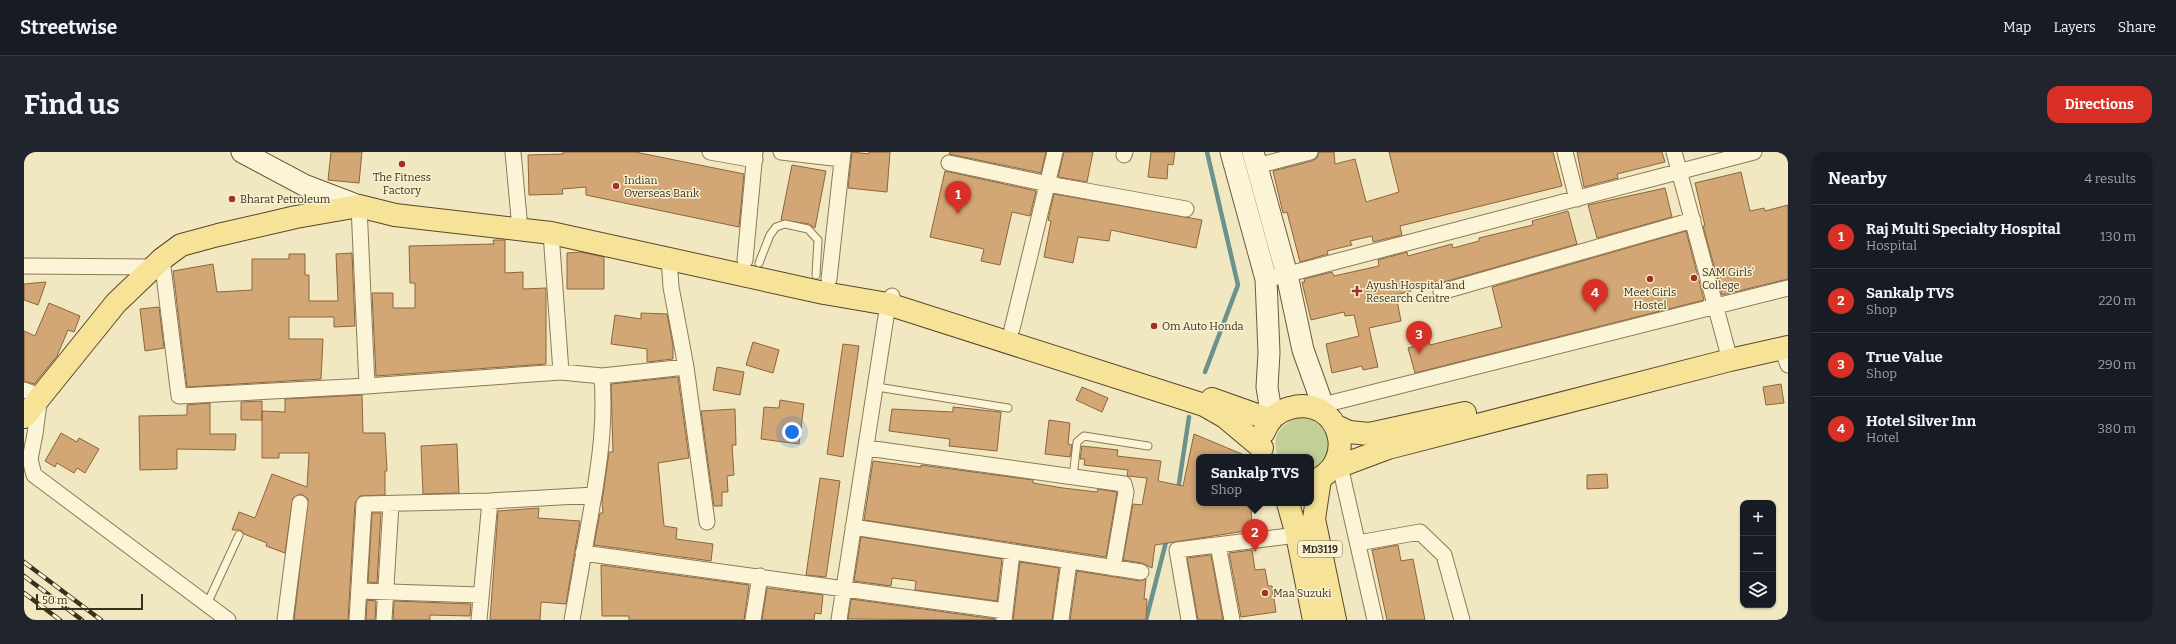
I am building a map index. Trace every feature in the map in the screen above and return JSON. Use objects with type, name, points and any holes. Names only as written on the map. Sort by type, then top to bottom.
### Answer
[{"type":"main road","points":[[242,152],[304,185],[359,206],[395,215],[519,223],[752,261],[823,277],[1204,405],[1225,417],[1264,453]]},
{"type":"main road","points":[[1231,152],[1266,279],[1269,354],[1268,387],[1271,419]]},
{"type":"main road","points":[[1255,159],[1287,275],[1303,350],[1328,415],[1340,440],[1339,455],[1326,474]]},
{"type":"main road","points":[[24,417],[32,393],[116,303],[158,263],[181,245],[218,235],[359,206]]},
{"type":"main road","points":[[519,223],[551,233],[824,293],[890,299],[1012,329],[1271,419]]},
{"type":"main road","points":[[1264,453],[1264,433],[1271,419],[1282,410],[1303,406],[1312,407],[1328,415],[1349,432],[1382,432],[1729,355],[1786,350]]},
{"type":"main road","points":[[1326,474],[1388,448],[1729,355]]},
{"type":"main road","name":"MD3119","points":[[1326,474],[1314,519],[1335,620]]},
{"type":"main road","name":"MD3119","points":[[1289,506],[1297,535],[1314,620]]},
{"type":"street","points":[[513,152],[519,223]]},
{"type":"street","points":[[710,152],[755,156],[752,261]]},
{"type":"street","points":[[781,152],[843,156],[823,277]]},
{"type":"street","points":[[1012,329],[1055,152]]},
{"type":"street","points":[[1255,159],[1310,152]]},
{"type":"street","points":[[1565,152],[1577,199]]},
{"type":"street","points":[[1674,152],[1729,355]]},
{"type":"street","points":[[1266,279],[1287,275],[1754,152]]},
{"type":"street","points":[[949,163],[1048,184],[1186,209]]},
{"type":"street","points":[[359,206],[367,386]]},
{"type":"street","points":[[1441,292],[1693,220]]},
{"type":"street","points":[[551,233],[561,372]]},
{"type":"street","points":[[669,258],[671,287],[686,368],[707,522]]},
{"type":"street","points":[[24,266],[158,263],[179,396],[367,386],[561,372],[602,376],[686,368]]},
{"type":"street","points":[[1328,415],[1716,306],[1788,288]]},
{"type":"street","points":[[839,620],[890,299]]},
{"type":"street","points":[[572,620],[602,451],[605,413],[602,376]]},
{"type":"street","points":[[32,393],[35,434],[30,459],[34,475],[228,620]]},
{"type":"street","points":[[867,448],[1124,484],[1126,488],[1113,568]]},
{"type":"street","points":[[1326,474],[1358,543],[1375,620]]},
{"type":"street","points":[[357,620],[364,504],[490,501],[594,495]]},
{"type":"street","points":[[479,620],[490,501]]},
{"type":"street","points":[[285,620],[300,503]]},
{"type":"street","points":[[384,620],[391,504]]},
{"type":"street","points":[[854,527],[1069,562],[1141,572]]},
{"type":"street","points":[[1358,543],[1420,532],[1444,555],[1462,620]]},
{"type":"street","points":[[1189,620],[1177,550],[1297,535]]},
{"type":"street","points":[[1218,545],[1232,620]]},
{"type":"street","points":[[583,553],[845,588],[1004,615],[1012,553]]},
{"type":"street","points":[[1061,620],[1069,562]]},
{"type":"street","points":[[754,620],[760,576]]},
{"type":"street","points":[[359,591],[481,595]]},
{"type":"lane","points":[[752,261],[764,248],[776,227],[785,224],[808,229],[818,240],[823,277]]},
{"type":"lane","points":[[877,387],[1008,408]]},
{"type":"lane","points":[[1073,477],[1077,442],[1084,436],[1148,446]]},
{"type":"lane","points":[[207,604],[239,535]]},
{"type":"green space","points":[[1305,417],[1314,421],[1326,434],[1328,449],[1320,463],[1314,467],[1314,454],[1278,454],[1276,449],[1275,442],[1280,430],[1285,425],[1297,418]]},
{"type":"building","points":[[331,152],[362,152],[359,183],[328,180]]},
{"type":"building","points":[[563,152],[635,152],[744,174],[739,227],[586,195],[586,187],[562,189],[563,194],[529,195],[528,155],[563,154]]},
{"type":"building","points":[[852,152],[869,154],[869,152],[890,152],[887,192],[848,188]]},
{"type":"building","points":[[950,152],[1046,152],[1041,173],[949,154]]},
{"type":"building","points":[[1064,152],[1093,152],[1087,182],[1058,177]]},
{"type":"building","points":[[1151,152],[1175,152],[1173,165],[1168,164],[1167,179],[1148,177]]},
{"type":"building","points":[[1319,152],[1334,152],[1335,164],[1355,159],[1366,202],[1399,192],[1389,152],[1553,152],[1562,186],[1400,226],[1402,235],[1373,242],[1372,236],[1350,241],[1352,245],[1327,251],[1328,254],[1300,262],[1287,212],[1283,213],[1273,171],[1312,161],[1317,158]]},
{"type":"building","points":[[1577,152],[1662,152],[1665,162],[1617,174],[1618,178],[1584,187]]},
{"type":"building","points":[[792,165],[826,171],[815,228],[809,224],[781,220]]},
{"type":"building","points":[[945,171],[1036,191],[1030,216],[1012,212],[1000,265],[981,261],[984,249],[930,237]]},
{"type":"building","points":[[1741,172],[1750,211],[1764,208],[1765,211],[1788,205],[1788,279],[1722,295],[1703,226],[1705,226],[1695,183]]},
{"type":"building","points":[[1665,188],[1672,217],[1597,238],[1588,205]]},
{"type":"building","points":[[1054,194],[1202,220],[1196,248],[1111,230],[1109,241],[1078,237],[1073,263],[1044,257],[1051,221],[1048,220]]},
{"type":"building","points":[[1568,211],[1577,244],[1437,284],[1437,281],[1411,288],[1411,291],[1396,295],[1401,321],[1369,328],[1378,367],[1363,370],[1362,366],[1332,373],[1326,344],[1359,336],[1354,315],[1345,316],[1344,312],[1311,320],[1302,282],[1305,282],[1304,279],[1332,272],[1334,276],[1379,266],[1378,260],[1407,252],[1408,256],[1452,244],[1453,248],[1479,241],[1479,238],[1533,225],[1532,221]]},
{"type":"building","points":[[1686,231],[1704,300],[1415,373],[1408,348],[1429,342],[1430,345],[1502,327],[1492,287]]},
{"type":"building","points":[[493,240],[505,240],[505,273],[523,272],[523,289],[546,288],[546,364],[376,376],[372,293],[393,293],[393,308],[415,308],[415,283],[410,283],[409,246],[494,244]]},
{"type":"building","points":[[581,252],[604,257],[604,289],[567,289],[567,253]]},
{"type":"building","points":[[352,253],[355,326],[334,327],[334,317],[289,317],[289,339],[323,339],[321,379],[187,387],[173,271],[213,264],[217,292],[252,290],[252,259],[289,259],[289,254],[305,254],[305,275],[309,275],[309,301],[338,301],[336,254]]},
{"type":"building","points":[[46,282],[38,305],[24,300],[24,284]]},
{"type":"building","points":[[49,303],[80,316],[74,332],[68,330],[57,356],[34,384],[24,381],[24,331],[35,336]]},
{"type":"building","points":[[159,307],[164,348],[145,351],[140,309]]},
{"type":"building","points":[[641,313],[667,314],[673,345],[673,359],[647,362],[647,349],[611,344],[615,315],[641,319]]},
{"type":"building","points":[[753,342],[779,350],[773,373],[746,365]]},
{"type":"building","points":[[843,344],[859,346],[843,457],[827,454]]},
{"type":"building","points":[[717,367],[744,372],[740,395],[713,390]]},
{"type":"building","points":[[678,377],[689,458],[658,463],[664,526],[677,528],[676,539],[713,544],[711,561],[594,545],[600,513],[603,513],[602,502],[609,452],[613,452],[611,384]]},
{"type":"building","points":[[1781,384],[1784,403],[1766,405],[1763,387]]},
{"type":"building","points":[[1082,387],[1108,398],[1102,412],[1076,400]]},
{"type":"building","points":[[362,395],[363,433],[385,433],[387,471],[385,471],[385,495],[360,496],[355,503],[348,620],[294,620],[308,499],[301,494],[293,498],[285,553],[266,546],[267,543],[244,534],[241,530],[232,530],[239,512],[255,518],[272,474],[307,487],[309,453],[279,453],[279,458],[262,458],[262,411],[285,412],[285,399]]},
{"type":"building","points":[[780,400],[804,404],[799,444],[761,439],[764,407],[779,408]]},
{"type":"building","points":[[262,401],[262,420],[241,420],[241,402]]},
{"type":"building","points":[[210,403],[210,434],[236,434],[235,450],[177,449],[177,469],[140,470],[139,416],[187,415],[187,405]]},
{"type":"building","points":[[953,407],[1001,412],[997,451],[949,446],[950,439],[889,431],[892,409],[953,412]]},
{"type":"building","points":[[735,409],[736,445],[732,445],[734,475],[727,476],[728,492],[722,492],[722,506],[714,506],[701,411]]},
{"type":"building","points":[[1049,420],[1070,423],[1068,444],[1072,445],[1070,457],[1045,454]]},
{"type":"building","points":[[61,433],[77,442],[79,438],[99,449],[85,473],[77,468],[74,473],[57,463],[55,467],[45,461]]},
{"type":"building","points":[[1194,434],[1242,454],[1196,454],[1196,506],[1251,506],[1252,530],[1155,545],[1152,568],[1142,563],[1123,560],[1133,504],[1142,505],[1147,478],[1127,476],[1128,470],[1084,465],[1085,459],[1080,459],[1082,446],[1118,450],[1117,456],[1161,461],[1158,481],[1183,486]]},
{"type":"building","points":[[457,444],[459,493],[423,494],[421,446]]},
{"type":"building","points":[[873,461],[921,467],[921,465],[1033,480],[1033,483],[1063,488],[1097,492],[1098,489],[1117,492],[1106,557],[864,520]]},
{"type":"building","points":[[1607,474],[1608,488],[1587,489],[1587,475]]},
{"type":"building","points":[[820,478],[840,481],[826,577],[806,575]]},
{"type":"building","points":[[539,508],[538,518],[580,521],[566,604],[541,602],[540,620],[490,620],[498,511]]},
{"type":"building","points":[[372,513],[381,513],[377,583],[368,582]]},
{"type":"building","points":[[861,537],[1002,559],[997,601],[915,590],[916,581],[892,578],[891,586],[854,581]]},
{"type":"building","points":[[1398,545],[1401,561],[1413,559],[1425,620],[1387,620],[1372,550]]},
{"type":"building","points":[[1252,550],[1255,570],[1265,569],[1268,586],[1272,586],[1276,612],[1241,617],[1229,553]]},
{"type":"building","points":[[1211,555],[1223,620],[1198,620],[1187,558]]},
{"type":"building","points":[[1020,562],[1059,568],[1052,620],[1013,620]]},
{"type":"building","points":[[601,565],[749,585],[744,620],[629,620],[629,616],[602,616]]},
{"type":"building","points":[[1077,571],[1140,581],[1146,579],[1144,599],[1147,599],[1146,620],[1070,620]]},
{"type":"building","points":[[767,588],[823,595],[821,614],[815,613],[814,620],[762,620]]},
{"type":"building","points":[[851,599],[995,619],[995,620],[848,619]]},
{"type":"building","points":[[367,600],[376,601],[375,620],[366,620]]},
{"type":"building","points":[[394,601],[471,604],[470,616],[430,615],[430,620],[393,620]]},
{"type":"waterway","points":[[1205,372],[1238,285],[1207,152]]},
{"type":"waterway","points":[[1178,490],[1189,417]]},
{"type":"waterway","points":[[1146,620],[1167,538]]},
{"type":"railway","points":[[24,562],[101,620]]},
{"type":"railway","points":[[24,576],[82,620]]},
{"type":"railway","points":[[24,593],[60,620]]},
{"type":"place","name":"The Fitness Factory","points":[[402,164]]},
{"type":"place","name":"Indian Overseas Bank","points":[[616,186]]},
{"type":"place","name":"Bharat Petroleum","points":[[232,199]]},
{"type":"place","name":"Raj Multi Specialty Hospital","points":[[958,214]]},
{"type":"place","name":"SAM Girls' College","points":[[1694,278]]},
{"type":"place","name":"Meet Girls Hostel","points":[[1650,279]]},
{"type":"place","name":"Ayush Hospital and Research Centre","points":[[1357,291]]},
{"type":"place","name":"Hotel Silver Inn","points":[[1595,312]]},
{"type":"place","name":"Om Auto Honda","points":[[1154,326]]},
{"type":"place","name":"True Value","points":[[1419,354]]},
{"type":"place","name":"Sankalp TVS","points":[[1255,552]]},
{"type":"place","name":"Maa Suzuki","points":[[1265,593]]}]
